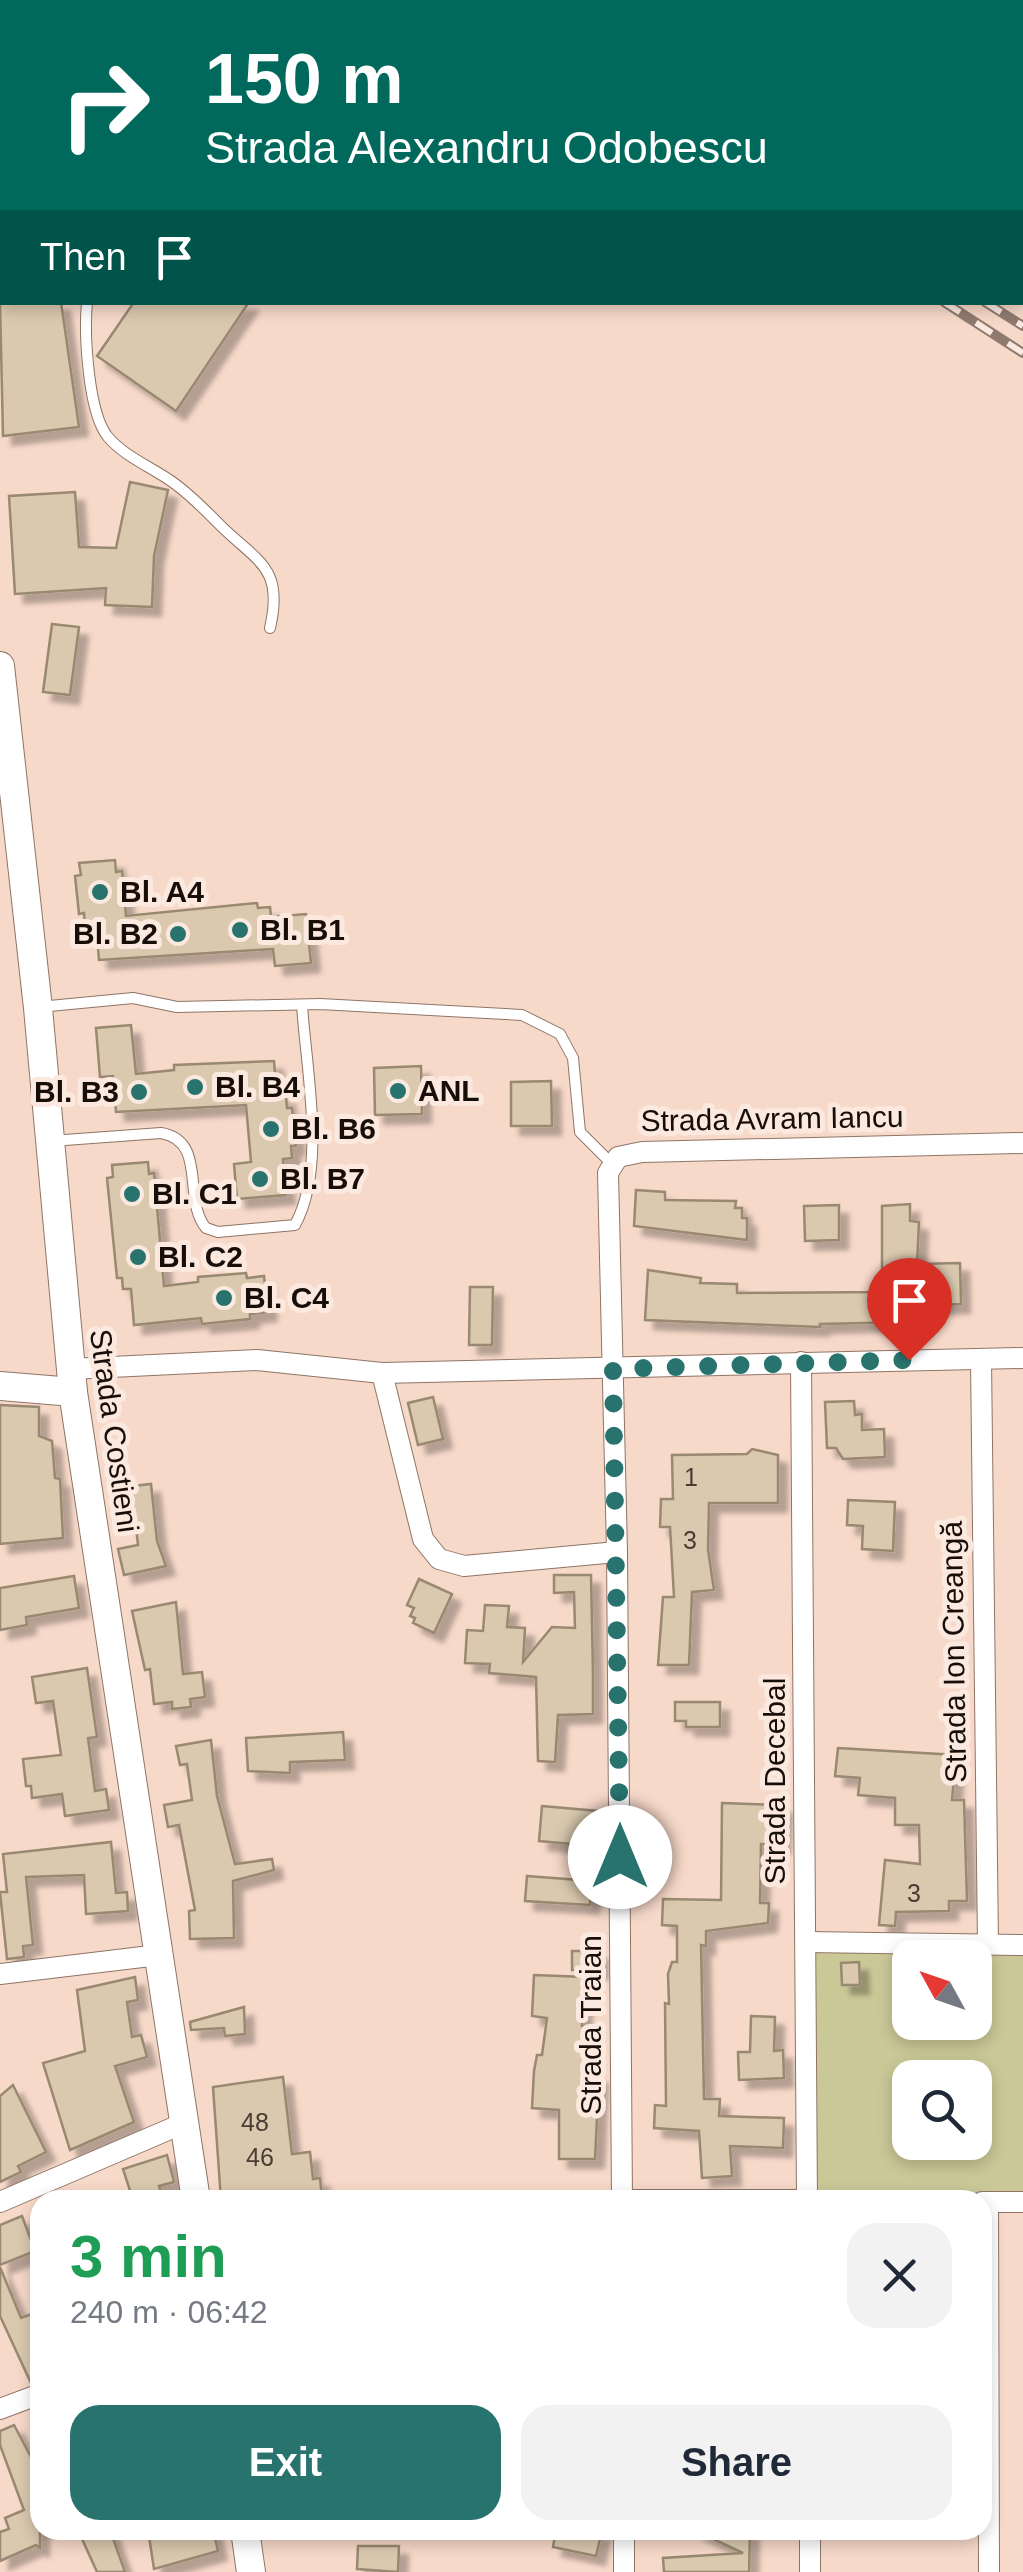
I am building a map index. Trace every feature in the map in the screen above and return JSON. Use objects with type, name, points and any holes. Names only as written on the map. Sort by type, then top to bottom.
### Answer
[{"type":"street","name":"Strada Costieni","points":[[0,666],[7,775],[38,1008],[72,1381],[194,2190]]},
{"type":"street","name":"Strada Avram Iancu","points":[[613,1369],[608,1173],[625,1153],[1023,1143]]},
{"type":"street","points":[[0,1386],[257,1360],[382,1373],[1023,1358]]},
{"type":"street","name":"Strada Ion Creangă","points":[[981,1360],[988,1940]]},
{"type":"street","name":"Strada Decebal","points":[[802,1362],[808,2190]]},
{"type":"street","name":"Strada Traian","points":[[613,1369],[622,2190]]},
{"type":"street","points":[[382,1373],[423,1539],[439,1559],[474,1566],[617,1552]]},
{"type":"street","points":[[806,1942],[892,1943]]},
{"type":"street","points":[[992,1944],[1023,1945]]},
{"type":"street","points":[[0,1974],[159,1955]]},
{"type":"street","points":[[0,2202],[184,2123]]},
{"type":"street","points":[[992,2202],[1023,2202]]},
{"type":"street","points":[[0,2408],[30,2398]]},
{"type":"street","points":[[245,2540],[246,2571]]},
{"type":"street","points":[[624,2540],[624,2572]]},
{"type":"street","points":[[810,2540],[810,2572]]},
{"type":"street","points":[[990,2540],[990,2572]]},
{"type":"lane","points":[[87,305],[87,348],[95,402],[106,435],[173,482],[252,550],[268,574],[274,598],[270,628]]},
{"type":"lane","points":[[38,1008],[133,998],[177,1007],[302,1005],[522,1015],[546,1023],[560,1034],[573,1058],[580,1132],[612,1164]]},
{"type":"lane","points":[[50,1141],[161,1132],[175,1136],[188,1152],[197,1213],[206,1228],[218,1232],[295,1225],[305,1206],[312,1169],[302,1005]]},
{"type":"shaded area","points":[[992,1945],[1023,1945],[1023,2202],[992,2201],[992,2190],[811,2190],[811,1947],[892,1946],[892,2040],[992,2040]]},
{"type":"building","points":[[0,305],[61,305],[79,427],[3,436]]},
{"type":"building","points":[[132,305],[247,305],[176,411],[97,356]]},
{"type":"building","points":[[130,482],[168,490],[154,556],[152,607],[105,605],[106,588],[15,594],[9,496],[75,492],[79,547],[116,548]]},
{"type":"building","points":[[52,624],[79,627],[70,695],[43,692]]},
{"type":"building","points":[[115,860],[116,872],[122,871],[126,916],[257,903],[258,908],[270,907],[271,917],[306,914],[311,963],[275,966],[273,949],[99,960],[96,924],[85,925],[84,913],[79,914],[75,876],[81,875],[79,863]]},
{"type":"building","points":[[131,1025],[136,1074],[174,1070],[174,1065],[274,1061],[277,1097],[286,1096],[287,1108],[292,1108],[296,1146],[291,1146],[292,1158],[283,1159],[286,1195],[237,1199],[234,1164],[251,1162],[246,1105],[116,1112],[113,1076],[100,1077],[96,1028]]},
{"type":"building","name":"ANL","points":[[421,1066],[422,1114],[375,1115],[374,1068]]},
{"type":"building","name":"ANL","points":[[551,1081],[552,1126],[511,1126],[511,1082]]},
{"type":"building","points":[[148,1162],[149,1174],[154,1173],[164,1286],[198,1282],[198,1277],[246,1273],[247,1278],[264,1276],[268,1312],[250,1314],[250,1319],[202,1324],[201,1318],[134,1325],[131,1289],[123,1289],[122,1278],[117,1278],[107,1178],[113,1177],[112,1165]]},
{"type":"building","points":[[636,1190],[665,1192],[665,1200],[736,1201],[735,1208],[742,1208],[742,1218],[747,1218],[747,1240],[634,1226]]},
{"type":"building","points":[[910,1204],[910,1221],[919,1222],[917,1264],[960,1263],[961,1304],[907,1306],[907,1322],[820,1327],[645,1320],[648,1270],[701,1278],[700,1283],[737,1284],[737,1293],[882,1292],[882,1206]]},
{"type":"building","points":[[839,1205],[839,1240],[805,1241],[804,1206]]},
{"type":"building","points":[[470,1287],[493,1287],[492,1345],[469,1345]]},
{"type":"building","points":[[433,1397],[443,1439],[418,1445],[408,1403]]},
{"type":"building","points":[[854,1401],[855,1415],[862,1414],[862,1430],[884,1429],[885,1457],[843,1459],[836,1448],[827,1448],[825,1402]]},
{"type":"building","points":[[0,1405],[39,1407],[39,1436],[52,1441],[55,1478],[60,1479],[63,1538],[0,1544]]},
{"type":"building","points":[[752,1449],[778,1455],[778,1503],[709,1503],[708,1550],[714,1590],[692,1592],[689,1665],[658,1665],[663,1597],[674,1597],[670,1527],[660,1527],[661,1499],[673,1499],[672,1455],[747,1454]]},
{"type":"building","points":[[151,1484],[157,1541],[166,1566],[124,1575],[118,1549],[138,1545],[134,1510],[117,1511],[115,1488]]},
{"type":"building","points":[[848,1500],[895,1502],[893,1551],[862,1549],[863,1526],[847,1525]]},
{"type":"building","points":[[554,1575],[591,1575],[593,1675],[593,1714],[558,1715],[555,1762],[538,1761],[536,1677],[489,1673],[490,1664],[465,1663],[467,1630],[483,1631],[485,1605],[509,1606],[507,1627],[525,1628],[523,1662],[552,1627],[575,1628],[574,1592],[554,1593]]},
{"type":"building","points":[[74,1576],[79,1608],[26,1617],[27,1625],[0,1630],[0,1588]]},
{"type":"building","points":[[419,1579],[452,1594],[434,1633],[413,1623],[415,1618],[410,1616],[414,1608],[407,1605]]},
{"type":"building","points":[[176,1602],[183,1674],[202,1672],[205,1697],[190,1699],[191,1707],[172,1709],[172,1702],[154,1704],[150,1669],[145,1670],[132,1611]]},
{"type":"building","points":[[87,1668],[97,1737],[88,1738],[95,1791],[106,1789],[109,1810],[65,1816],[62,1794],[32,1798],[31,1786],[26,1786],[23,1759],[61,1755],[53,1701],[36,1703],[32,1677]]},
{"type":"building","points":[[675,1702],[720,1702],[720,1727],[686,1727],[686,1721],[675,1721]]},
{"type":"building","points":[[343,1732],[345,1760],[290,1762],[290,1773],[248,1771],[246,1738]]},
{"type":"building","points":[[211,1740],[217,1796],[235,1864],[272,1859],[274,1870],[233,1881],[234,1938],[190,1939],[189,1911],[195,1910],[179,1825],[168,1827],[164,1805],[192,1800],[187,1764],[180,1765],[176,1746]]},
{"type":"building","points":[[838,1748],[956,1755],[952,1800],[964,1800],[967,1901],[949,1901],[949,1911],[896,1912],[895,1926],[879,1925],[885,1860],[920,1864],[919,1825],[895,1825],[895,1798],[858,1795],[860,1778],[835,1776]]},
{"type":"building","points":[[722,1803],[783,1805],[781,1845],[761,1844],[760,1903],[769,1903],[768,1923],[706,1931],[706,1946],[701,1945],[704,2099],[720,2099],[719,2116],[784,2118],[783,2148],[730,2146],[732,2176],[702,2178],[699,2131],[654,2128],[655,2105],[666,2106],[665,2003],[669,2004],[668,1974],[672,1962],[677,1962],[677,1926],[662,1925],[663,1899],[721,1900]]},
{"type":"building","points":[[542,1806],[598,1811],[594,1846],[539,1841]]},
{"type":"building","points":[[111,1842],[116,1893],[127,1892],[128,1911],[86,1914],[84,1875],[26,1877],[33,1945],[23,1946],[24,1957],[7,1959],[0,1892],[7,1892],[3,1854]]},
{"type":"building","points":[[527,1876],[592,1881],[590,1905],[525,1901]]},
{"type":"building","points":[[572,1951],[599,1951],[599,1970],[572,1970]]},
{"type":"building","points":[[859,1962],[860,1985],[842,1985],[841,1963]]},
{"type":"building","points":[[534,1975],[584,1977],[582,2026],[592,2027],[586,2074],[599,2075],[595,2159],[559,2159],[559,2110],[532,2108],[534,2071],[537,2055],[542,2055],[547,2018],[532,2016]]},
{"type":"building","points":[[135,1977],[138,2000],[127,2002],[132,2037],[141,2035],[147,2057],[115,2066],[134,2122],[70,2150],[43,2063],[85,2051],[77,1990]]},
{"type":"building","points":[[244,2007],[245,2034],[225,2036],[224,2028],[191,2030],[190,2022]]},
{"type":"building","points":[[751,2016],[775,2017],[774,2051],[783,2050],[784,2078],[739,2080],[738,2052],[750,2052]]},
{"type":"building","points":[[283,2077],[292,2154],[310,2152],[313,2179],[320,2178],[321,2190],[220,2190],[213,2087]]},
{"type":"building","points":[[13,2085],[46,2152],[18,2166],[21,2172],[0,2182],[0,2096]]},
{"type":"building","points":[[167,2155],[174,2182],[159,2186],[160,2190],[130,2190],[123,2169]]},
{"type":"building","points":[[22,2216],[30,2238],[30,2253],[0,2265],[0,2225]]},
{"type":"building","points":[[0,2267],[21,2318],[30,2315],[30,2381],[0,2316]]},
{"type":"building","points":[[14,2425],[30,2455],[30,2540],[40,2540],[40,2548],[36,2545],[0,2561],[0,2532],[9,2529],[5,2518],[24,2510],[0,2445],[0,2431]]},
{"type":"building","points":[[83,2540],[114,2540],[125,2572],[97,2572]]},
{"type":"building","points":[[150,2540],[215,2540],[218,2551],[154,2569]]},
{"type":"building","points":[[554,2540],[600,2540],[596,2556],[553,2547]]},
{"type":"building","points":[[715,2540],[750,2540],[749,2572],[664,2572],[663,2558],[743,2553]]},
{"type":"building","points":[[358,2546],[399,2546],[398,2572],[357,2569]]},
{"type":"railway","points":[[949,305],[1023,353]]},
{"type":"railway","points":[[990,305],[1023,326]]},
{"type":"place","name":"Bl. A4","points":[[100,892]]},
{"type":"place","name":"Bl. B1","points":[[240,930]]},
{"type":"place","name":"Bl. B2","points":[[178,934]]},
{"type":"place","name":"Bl. B4","points":[[195,1087]]},
{"type":"place","name":"ANL","points":[[398,1091]]},
{"type":"place","name":"Bl. B3","points":[[139,1092]]},
{"type":"place","name":"Bl. B6","points":[[271,1129]]},
{"type":"place","name":"Bl. B7","points":[[260,1179]]},
{"type":"place","name":"Bl. C1","points":[[132,1194]]},
{"type":"place","name":"Bl. C2","points":[[138,1257]]},
{"type":"place","name":"Bl. C4","points":[[224,1298]]},
{"type":"route","points":[[620,1857],[613,1369],[909,1360]]}]
